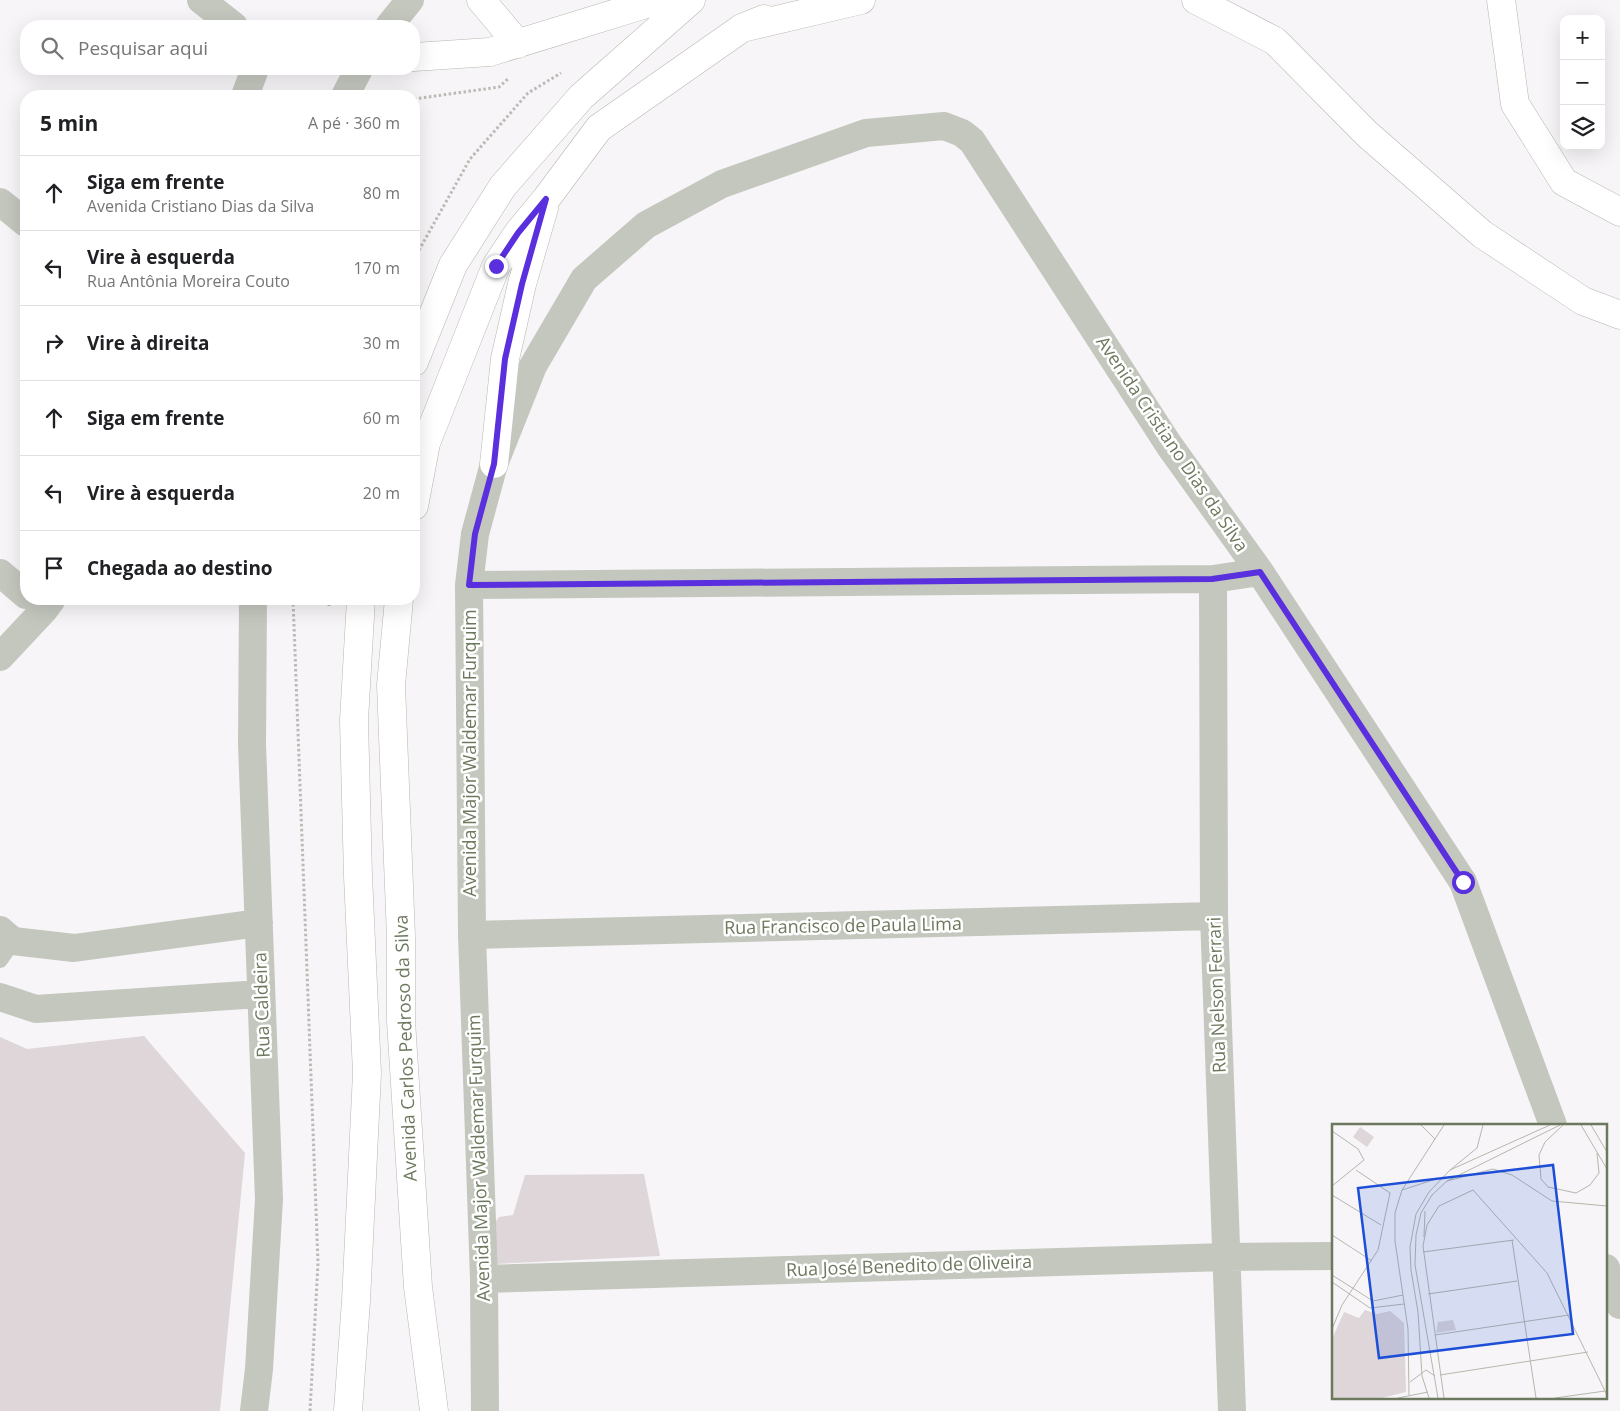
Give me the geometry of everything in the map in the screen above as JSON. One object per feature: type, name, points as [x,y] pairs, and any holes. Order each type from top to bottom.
[{"type":"main road","points":[[481,0],[518,44]]},
{"type":"main road","points":[[420,57],[490,52],[659,0]]},
{"type":"main road","points":[[420,347],[454,265],[503,186],[580,98],[691,0]]},
{"type":"main road","points":[[420,474],[426,442],[496,266],[518,233],[599,128],[742,28],[814,0]]},
{"type":"main road","points":[[742,28],[861,0]]},
{"type":"main road","points":[[1196,0],[1275,41],[1367,134],[1482,234],[1583,301],[1620,315]]},
{"type":"main road","points":[[1501,0],[1515,104],[1564,182],[1620,212]]},
{"type":"main road","points":[[494,464],[505,359],[522,284],[546,199]]},
{"type":"main road","points":[[348,1411],[368,1073],[358,876],[354,720],[361,605]]},
{"type":"main road","name":"Avenida Carlos Pedroso da Silva","points":[[398,605],[391,685],[401,937],[401,1021],[418,1287],[434,1411]]},
{"type":"street","points":[[201,0],[226,20]]},
{"type":"street","points":[[394,20],[410,0]]},
{"type":"street","points":[[247,90],[253,75]]},
{"type":"street","points":[[348,90],[356,75]]},
{"type":"street","name":"Avenida Major Waldemar Furquim","points":[[486,1411],[484,1280],[472,935],[469,585],[475,534],[494,464],[533,366],[584,279],[646,225],[722,184],[866,132],[944,126]]},
{"type":"street","name":"Avenida Cristiano Dias da Silva","points":[[944,126],[962,133],[972,142],[1170,445],[1260,572],[1463,882],[1553,1124]]},
{"type":"street","points":[[0,202],[20,218]]},
{"type":"street","points":[[469,585],[1212,579],[1260,572]]},
{"type":"street","points":[[0,573],[20,587]]},
{"type":"street","name":"Rua Nelson Ferrari","points":[[1212,579],[1214,916],[1232,1411]]},
{"type":"street","points":[[0,657],[35,605]]},
{"type":"street","name":"Rua Caldeira","points":[[253,605],[252,744],[269,1199],[259,1370],[254,1411]]},
{"type":"street","name":"Rua Francisco de Paula Lima","points":[[472,935],[1214,916]]},
{"type":"street","points":[[4,943],[74,948],[259,923]]},
{"type":"street","points":[[0,997],[36,1009],[261,994]]},
{"type":"street","name":"Rua José Benedito de Oliveira","points":[[484,1280],[1226,1257],[1332,1256]]},
{"type":"street","points":[[1608,1273],[1620,1305]]},
{"type":"path","points":[[420,248],[470,159],[528,93],[562,72]]},
{"type":"path","points":[[294,605],[318,1263],[310,1411]]},
{"type":"shaded area","points":[[144,1036],[245,1153],[220,1411],[0,1411],[0,1037],[27,1049]]},
{"type":"shaded area","points":[[644,1174],[660,1256],[494,1264],[491,1228],[499,1217],[513,1215],[525,1175]]},
{"type":"route","points":[[496,266],[518,233],[546,199],[522,284],[505,359],[494,464],[475,534],[469,585],[1212,579],[1260,572],[1463,882]]}]
